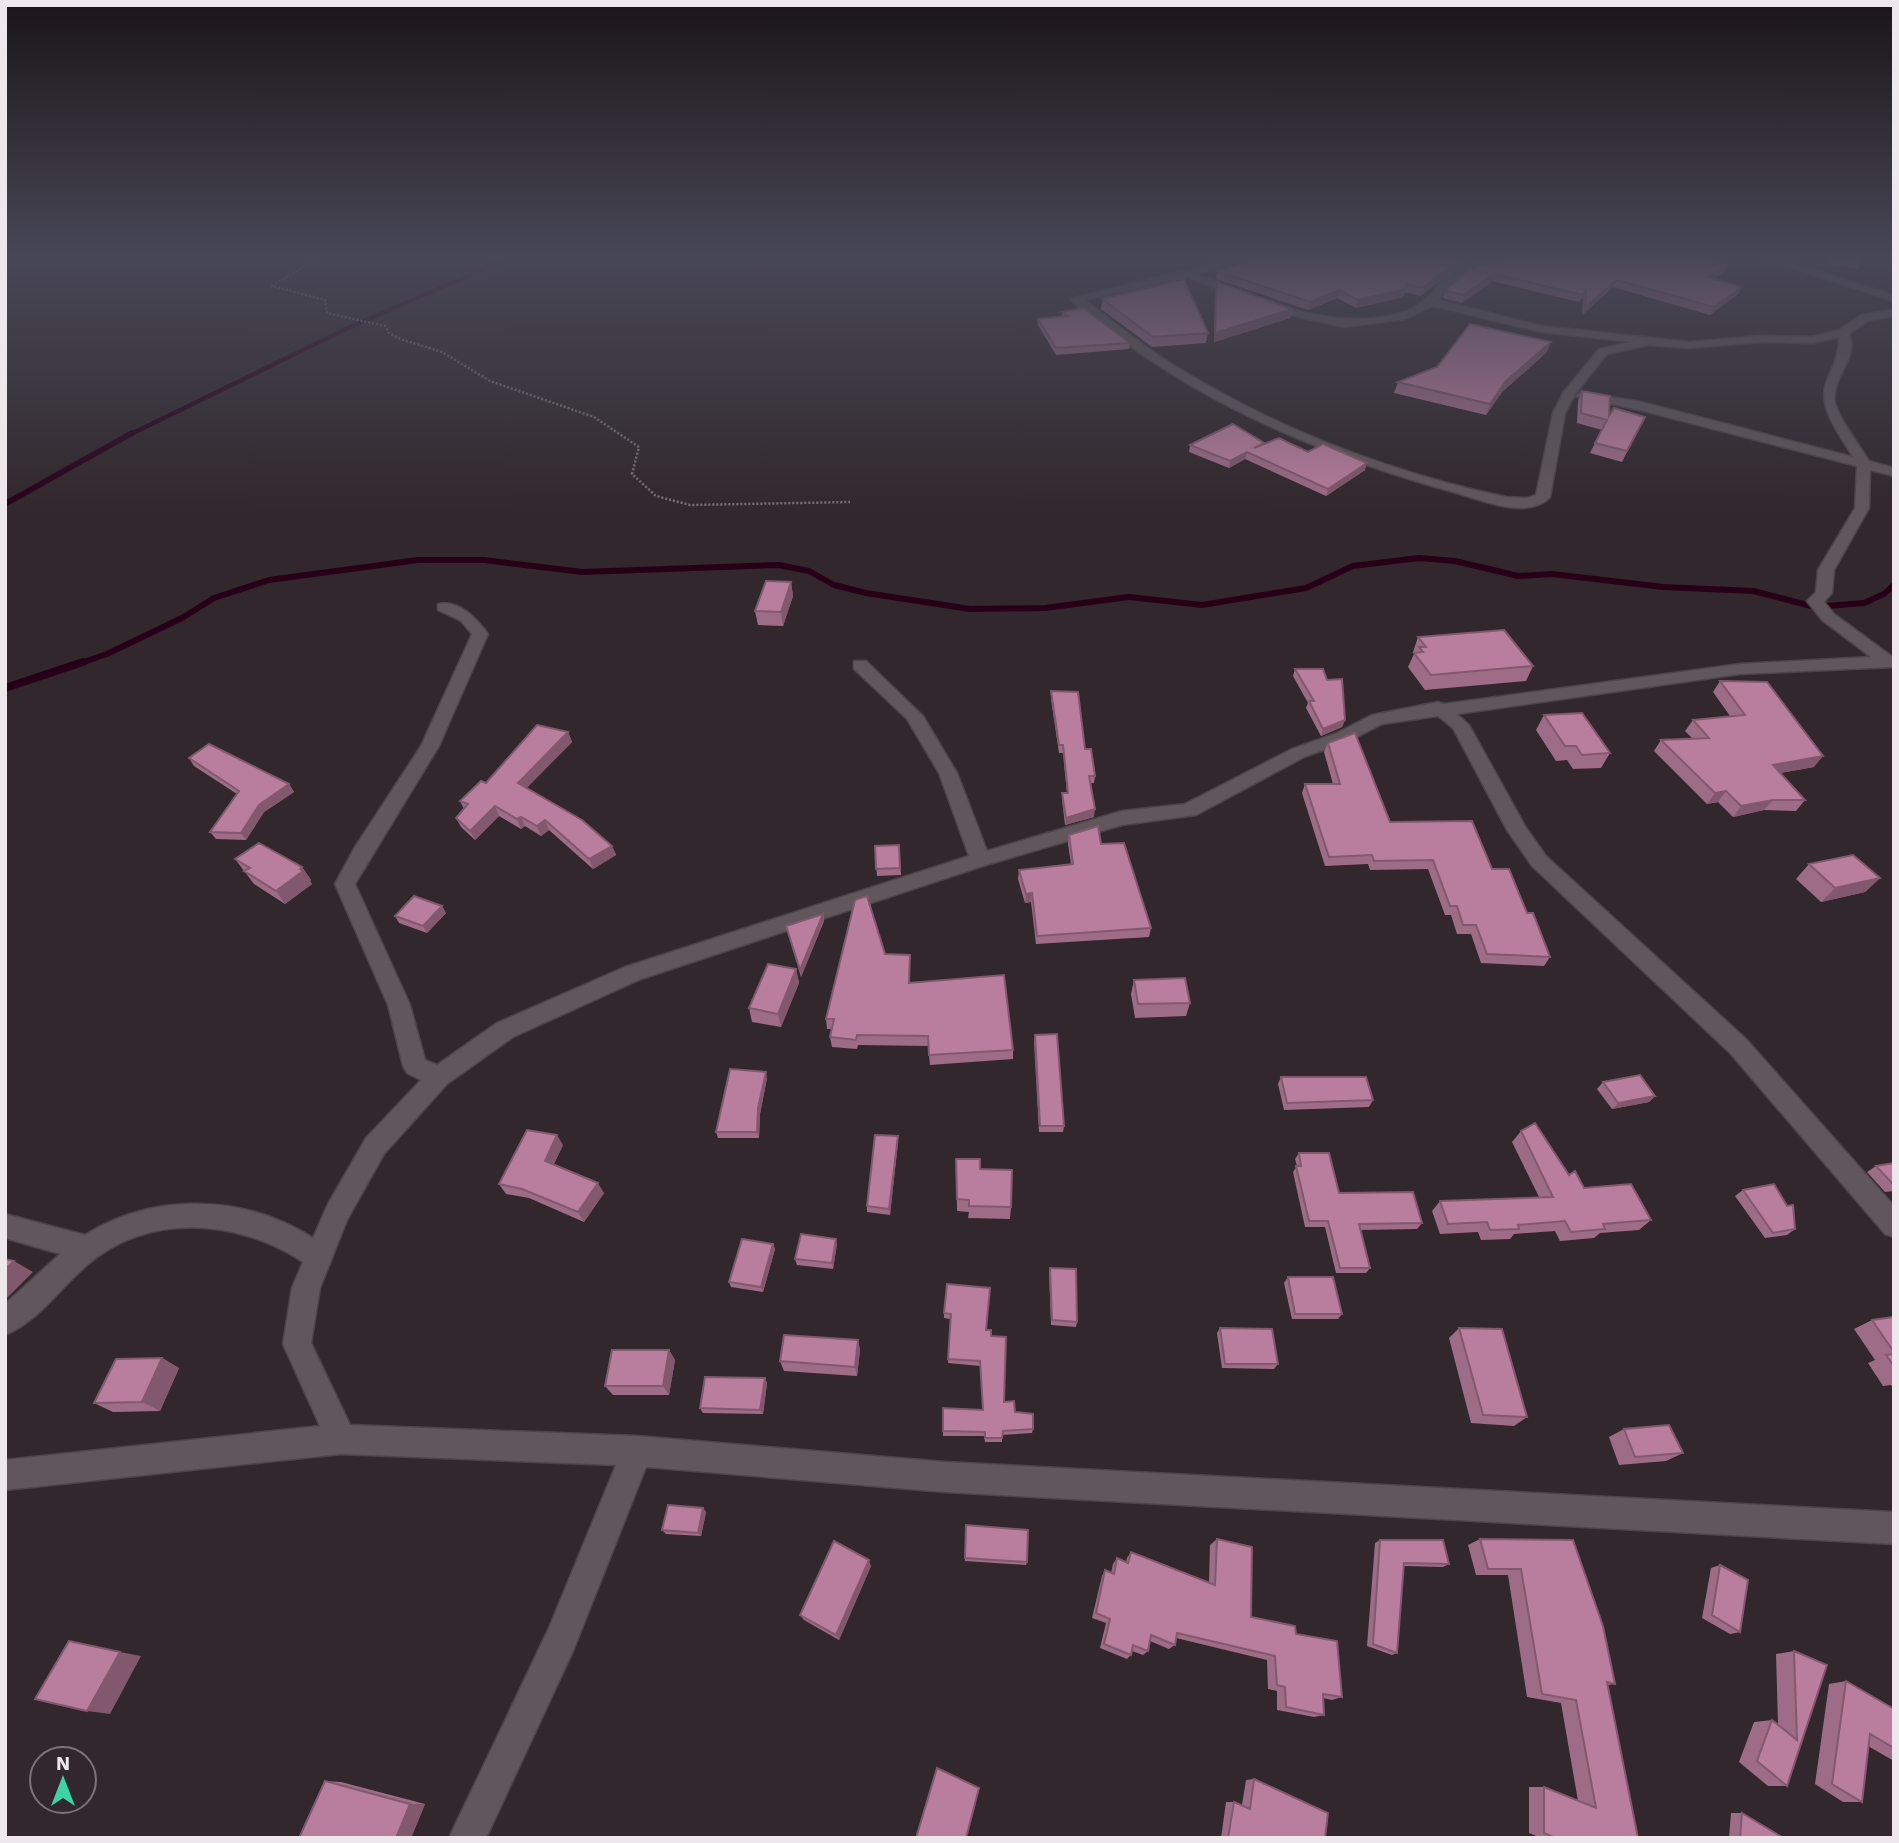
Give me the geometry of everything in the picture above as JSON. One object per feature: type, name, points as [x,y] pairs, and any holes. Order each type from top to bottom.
[{"type":"street","points":[[1134,344],[1206,389],[1273,426],[1344,455],[1411,477],[1510,500],[1538,501],[1543,497],[1559,413],[1569,394],[1603,351],[1638,344]]},
{"type":"street","points":[[1675,344],[1701,344]]},
{"type":"street","points":[[1845,344],[1842,359],[1831,384],[1829,403],[1864,465],[1862,508],[1826,570],[1824,593],[1815,601],[1828,617],[1890,663]]},
{"type":"street","points":[[1569,394],[1642,406],[1894,472]]},
{"type":"street","points":[[439,1077],[415,1066],[399,1005],[345,884],[353,865],[387,818],[423,760],[480,634],[467,618],[444,607]]},
{"type":"street","points":[[341,1439],[297,1344],[306,1289],[337,1213],[375,1146],[439,1077],[505,1030],[633,973],[980,860],[1122,818],[1189,810],[1266,768],[1378,719],[1438,708],[1740,669],[1890,663]]},
{"type":"street","points":[[860,665],[914,716],[948,773],[980,860]]},
{"type":"street","points":[[1438,708],[1460,725],[1517,830],[1539,861],[1738,1046],[1894,1225]]},
{"type":"street","points":[[5,1321],[30,1305],[87,1248],[121,1227],[156,1217],[216,1214],[275,1231],[319,1257]]},
{"type":"street","points":[[5,1226],[87,1248]]},
{"type":"street","points":[[5,1475],[341,1439],[637,1451],[959,1477],[1894,1528]]},
{"type":"street","points":[[467,1838],[561,1639],[637,1451]]},
{"type":"path","points":[[416,344],[442,352],[490,381],[594,417],[639,447],[632,474],[656,496],[690,506],[850,502]]},
{"type":"building","points":[[1054,344],[1115,344],[1056,348]]},
{"type":"building","points":[[1455,344],[1549,344],[1506,381],[1490,404],[1398,382],[1437,367]]},
{"type":"building","points":[[1582,391],[1610,396],[1609,416],[1614,408],[1645,417],[1627,451],[1595,443],[1607,420],[1581,413]]},
{"type":"building","points":[[1233,424],[1264,443],[1254,448],[1279,438],[1308,452],[1323,444],[1367,463],[1328,489],[1247,452],[1230,461],[1190,445]]},
{"type":"building","points":[[766,581],[791,582],[781,612],[755,611]]},
{"type":"building","points":[[1504,630],[1533,666],[1431,675],[1414,653],[1423,652],[1419,647],[1426,647],[1418,637]]},
{"type":"building","points":[[1295,669],[1323,669],[1327,680],[1342,679],[1345,720],[1323,729],[1309,701],[1314,701]]},
{"type":"building","points":[[1720,681],[1767,682],[1823,756],[1773,765],[1805,800],[1773,800],[1741,806],[1726,791],[1715,793],[1661,740],[1709,738],[1693,720],[1745,715]]},
{"type":"building","points":[[1051,691],[1078,692],[1085,749],[1091,749],[1095,776],[1089,776],[1095,809],[1066,818],[1062,793],[1068,793],[1063,745],[1059,745]]},
{"type":"building","points":[[1582,713],[1610,753],[1582,755],[1576,746],[1565,746],[1544,715]]},
{"type":"building","points":[[537,725],[568,732],[518,783],[582,820],[612,846],[589,859],[545,820],[537,826],[521,817],[517,819],[495,806],[470,831],[456,818],[468,804],[460,801],[481,781],[486,783]]},
{"type":"building","points":[[1355,733],[1390,822],[1472,821],[1492,869],[1509,869],[1527,913],[1533,913],[1550,957],[1487,954],[1476,925],[1463,925],[1457,906],[1450,906],[1433,860],[1374,861],[1372,855],[1329,857],[1305,784],[1340,784],[1328,743]]},
{"type":"building","points":[[209,744],[289,784],[259,805],[241,833],[210,832],[239,791],[189,758]]},
{"type":"building","points":[[1098,826],[1101,844],[1124,843],[1151,928],[1037,936],[1032,893],[1026,894],[1019,870],[1073,864],[1069,835]]},
{"type":"building","points":[[259,843],[302,867],[300,869],[303,871],[276,891],[244,871],[250,868],[235,859]]},
{"type":"building","points":[[899,845],[900,868],[876,869],[875,846]]},
{"type":"building","points":[[1853,855],[1880,878],[1835,888],[1809,864]]},
{"type":"building","points":[[414,896],[442,906],[423,926],[395,916]]},
{"type":"building","points":[[867,896],[885,954],[910,955],[909,983],[1004,975],[1013,1050],[929,1055],[928,1036],[857,1035],[856,1040],[830,1037],[834,1019],[826,1019],[855,900]]},
{"type":"building","points":[[823,914],[800,970],[786,926]]},
{"type":"building","points":[[768,964],[796,969],[778,1014],[749,1008]]},
{"type":"building","points":[[1185,978],[1190,1003],[1138,1004],[1134,980]]},
{"type":"building","points":[[1057,1034],[1064,1126],[1040,1126],[1035,1035]]},
{"type":"building","points":[[730,1069],[766,1072],[758,1108],[757,1132],[716,1132]]},
{"type":"building","points":[[1640,1075],[1655,1096],[1618,1103],[1603,1082]]},
{"type":"building","points":[[1281,1077],[1366,1077],[1373,1100],[1287,1103]]},
{"type":"building","points":[[1535,1123],[1569,1175],[1575,1171],[1584,1188],[1631,1184],[1651,1220],[1603,1224],[1605,1229],[1571,1232],[1565,1221],[1518,1225],[1519,1229],[1490,1230],[1487,1222],[1448,1224],[1440,1201],[1553,1197],[1521,1131]]},
{"type":"building","points":[[527,1130],[557,1135],[545,1161],[598,1183],[578,1212],[522,1189],[499,1184]]},
{"type":"building","points":[[875,1135],[898,1136],[889,1209],[867,1206]]},
{"type":"building","points":[[1299,1153],[1329,1153],[1339,1193],[1413,1192],[1422,1223],[1359,1224],[1370,1268],[1340,1268],[1328,1221],[1309,1221],[1296,1166],[1301,1166]]},
{"type":"building","points":[[956,1159],[980,1159],[980,1169],[1012,1170],[1011,1207],[969,1206],[969,1200],[957,1199]]},
{"type":"building","points":[[1894,1163],[1894,1185],[1876,1166]]},
{"type":"building","points":[[1774,1184],[1787,1206],[1793,1205],[1795,1229],[1773,1233],[1743,1190]]},
{"type":"building","points":[[801,1234],[836,1239],[832,1263],[795,1259]]},
{"type":"building","points":[[742,1239],[773,1244],[761,1287],[729,1282]]},
{"type":"building","points":[[5,1259],[14,1261],[5,1269]]},
{"type":"building","points":[[1050,1268],[1076,1269],[1077,1322],[1052,1320]]},
{"type":"building","points":[[1288,1277],[1333,1277],[1342,1314],[1295,1314]]},
{"type":"building","points":[[947,1284],[990,1288],[986,1330],[991,1330],[991,1336],[1006,1337],[1004,1402],[1014,1401],[1015,1412],[1033,1414],[1033,1429],[1003,1431],[1002,1438],[985,1438],[985,1432],[943,1431],[943,1408],[983,1410],[980,1361],[948,1359],[951,1314],[944,1313]]},
{"type":"building","points":[[1894,1317],[1894,1352],[1872,1320]]},
{"type":"building","points":[[1220,1328],[1272,1329],[1278,1364],[1225,1364]]},
{"type":"building","points":[[1459,1328],[1502,1329],[1527,1417],[1483,1415]]},
{"type":"building","points":[[784,1335],[858,1340],[855,1367],[780,1361]]},
{"type":"building","points":[[612,1350],[669,1350],[663,1386],[605,1386]]},
{"type":"building","points":[[1894,1354],[1894,1366],[1886,1355]]},
{"type":"building","points":[[162,1358],[142,1402],[94,1403],[116,1359]]},
{"type":"building","points":[[705,1377],[765,1378],[760,1410],[700,1408]]},
{"type":"building","points":[[1669,1425],[1683,1453],[1635,1457],[1624,1429]]},
{"type":"building","points":[[668,1505],[703,1508],[698,1533],[662,1530]]},
{"type":"building","points":[[966,1525],[1028,1530],[1027,1562],[965,1558]]},
{"type":"building","points":[[1217,1539],[1252,1547],[1251,1617],[1295,1626],[1296,1634],[1337,1641],[1342,1697],[1323,1694],[1324,1715],[1286,1707],[1285,1687],[1277,1685],[1275,1656],[1177,1633],[1175,1645],[1151,1635],[1148,1651],[1133,1645],[1131,1655],[1104,1644],[1110,1619],[1096,1613],[1105,1570],[1114,1574],[1117,1558],[1128,1563],[1131,1552],[1215,1585]]},
{"type":"building","points":[[1480,1539],[1573,1540],[1603,1626],[1615,1684],[1607,1682],[1638,1838],[1555,1838],[1544,1833],[1544,1787],[1596,1808],[1576,1700],[1542,1694],[1521,1569],[1488,1569]]},
{"type":"building","points":[[1380,1540],[1443,1540],[1449,1564],[1404,1563],[1397,1653],[1373,1644]]},
{"type":"building","points":[[834,1541],[869,1560],[836,1635],[800,1615]]},
{"type":"building","points":[[1720,1565],[1748,1580],[1740,1632],[1712,1615]]},
{"type":"building","points":[[69,1641],[120,1652],[87,1711],[35,1699]]},
{"type":"building","points":[[1794,1651],[1827,1665],[1787,1786],[1757,1761],[1772,1720],[1797,1740]]},
{"type":"building","points":[[1846,1681],[1894,1709],[1894,1748],[1870,1734],[1862,1802],[1832,1784]]},
{"type":"building","points":[[937,1768],[979,1788],[966,1838],[916,1838]]},
{"type":"building","points":[[1254,1779],[1328,1813],[1325,1838],[1228,1838],[1234,1802],[1250,1809]]},
{"type":"building","points":[[325,1781],[410,1804],[396,1838],[299,1838]]},
{"type":"building","points":[[1742,1813],[1782,1837],[1782,1838],[1740,1838]]},
{"type":"waterway","points":[[129,435],[315,344]]},
{"type":"waterway","points":[[5,504],[132,433]]},
{"type":"waterway","points":[[78,664],[107,654],[182,618],[214,598],[269,580],[418,560],[484,560],[582,572],[778,565],[809,571],[834,585],[866,593],[970,609],[1045,608],[1129,597],[1202,605],[1306,588],[1353,566],[1419,558],[1455,561],[1518,576],[1552,574],[1663,587],[1753,591],[1815,607],[1864,603],[1884,594],[1894,585]]},
{"type":"waterway","points":[[5,688],[83,662]]}]
